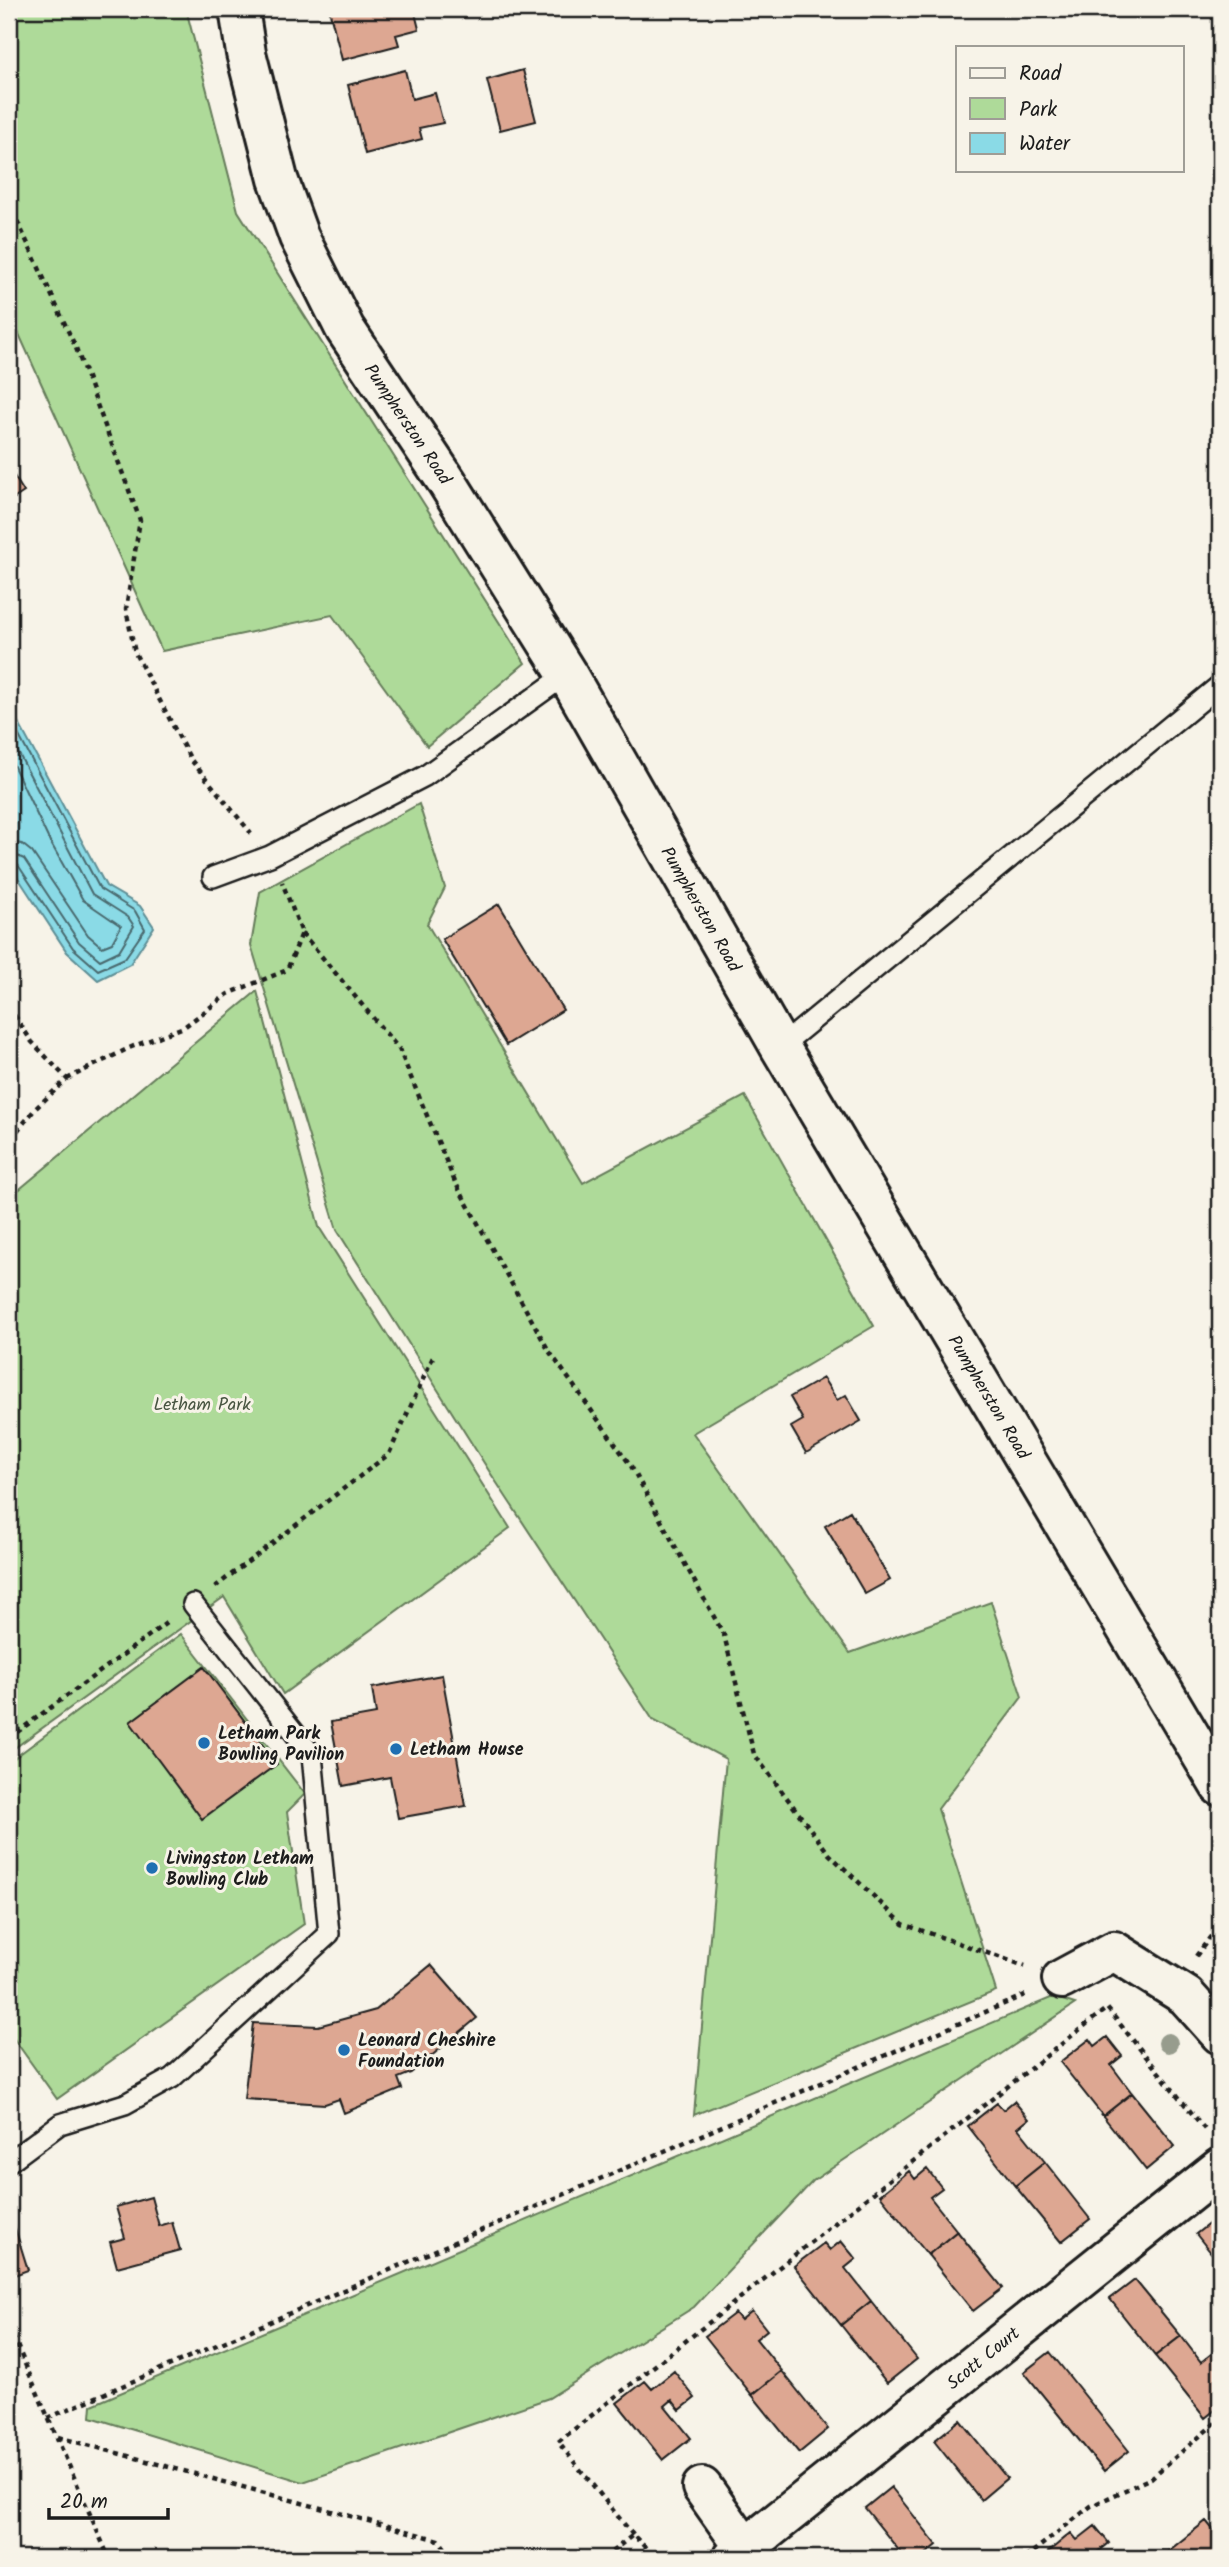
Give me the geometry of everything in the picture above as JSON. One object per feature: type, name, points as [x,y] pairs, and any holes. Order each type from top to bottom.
[{"type":"main road","name":"Pumpherston Road","points":[[239,9],[246,52],[278,179],[299,237],[345,329],[447,482],[567,674],[780,1047],[1220,1786]]},
{"type":"main road","points":[[1062,1979],[1114,1951],[1186,1996],[1220,2034]]},
{"type":"main road","name":"Scott Court","points":[[702,2487],[739,2553],[1216,2153]]},
{"type":"lane","points":[[213,877],[270,856],[425,776],[567,674]]},
{"type":"lane","points":[[780,1047],[1220,685]]},
{"type":"lane","points":[[9,2162],[60,2124],[125,2104],[172,2078],[329,1934],[312,1755],[193,1604]]},
{"type":"path","points":[[9,202],[76,348],[141,520],[126,609],[135,653],[191,760],[270,856],[294,906],[302,933],[399,1049],[455,1182],[549,1351],[631,1466],[724,1635],[754,1754],[829,1854],[903,1924],[1062,1979]]},
{"type":"path","points":[[9,1141],[36,1108],[67,1079],[129,1048],[184,1027],[228,994],[287,970],[302,933]]},
{"type":"path","points":[[9,1007],[32,1042],[67,1079]]},
{"type":"path","points":[[9,1738],[193,1604],[389,1454],[433,1357]]},
{"type":"path","points":[[48,2418],[1062,1979]]},
{"type":"path","points":[[656,2558],[633,2535],[558,2442],[1107,2008],[1216,2153]]},
{"type":"path","points":[[9,2327],[110,2558]]},
{"type":"path","points":[[1025,2558],[1091,2506],[1151,2478],[1220,2419]]},
{"type":"path","points":[[58,2437],[439,2540],[452,2558]]},
{"type":"path","points":[[604,2558],[633,2535]]},
{"type":"green space","points":[[9,9],[186,9],[238,211],[525,663],[427,746],[332,615],[162,651],[9,312]]},
{"type":"green space","points":[[419,804],[445,888],[427,924],[583,1183],[745,1096],[874,1326],[693,1433],[850,1653],[991,1602],[1022,1697],[938,1809],[996,1991],[694,2115],[726,1759],[653,1720],[491,1474],[337,1230],[251,945],[260,892]]},
{"type":"green space","name":"Letham Park","points":[[257,991],[319,1227],[510,1528],[283,1694],[224,1597],[9,1752],[9,1198]]},
{"type":"green space","name":"Livingston Letham Bowling Club","points":[[181,1634],[305,1794],[287,1812],[304,1924],[57,2099],[9,2032],[9,1762]]},
{"type":"green space","points":[[1053,1997],[1075,2004],[813,2181],[694,2307],[549,2398],[303,2482],[91,2417],[92,2405]]},
{"type":"water","points":[[9,705],[106,886],[140,906],[154,927],[130,964],[98,980],[67,952],[9,864]]},
{"type":"building","points":[[329,9],[414,9],[419,29],[396,35],[399,45],[342,60]]},
{"type":"building","points":[[405,70],[412,99],[435,93],[443,123],[419,128],[422,139],[365,154],[348,85]]},
{"type":"building","points":[[523,70],[536,121],[500,130],[487,80]]},
{"type":"building","points":[[9,468],[24,492],[9,502]]},
{"type":"building","points":[[499,904],[563,1010],[506,1045],[442,939]]},
{"type":"building","points":[[823,1378],[837,1400],[846,1395],[861,1421],[806,1453],[791,1427],[803,1420],[790,1397]]},
{"type":"building","points":[[850,1511],[890,1580],[865,1594],[825,1526]]},
{"type":"building","name":"Letham Park Bowling Pavilion","points":[[204,1667],[277,1764],[202,1819],[130,1722]]},
{"type":"building","name":"Letham House","points":[[442,1675],[466,1806],[398,1818],[390,1777],[343,1786],[331,1722],[376,1714],[372,1688]]},
{"type":"building","name":"Leonard Cheshire Foundation","points":[[431,1965],[477,2018],[411,2073],[398,2078],[402,2089],[344,2113],[339,2099],[325,2104],[244,2099],[253,2023],[318,2026],[376,2010]]},
{"type":"building","points":[[1107,2037],[1122,2056],[1111,2065],[1132,2093],[1103,2116],[1060,2062],[1090,2039],[1095,2046]]},
{"type":"building","points":[[1132,2093],[1175,2146],[1146,2170],[1103,2116]]},
{"type":"building","points":[[1014,2101],[1029,2119],[1018,2128],[1045,2162],[1015,2186],[968,2126],[997,2103],[1003,2110]]},
{"type":"building","points":[[1045,2162],[1090,2219],[1061,2242],[1015,2186]]},
{"type":"building","points":[[927,2169],[942,2188],[930,2197],[957,2231],[928,2255],[880,2195],[909,2171],[915,2179]]},
{"type":"building","points":[[151,2197],[159,2226],[172,2222],[180,2250],[117,2267],[110,2242],[125,2238],[116,2207]]},
{"type":"building","points":[[9,2212],[28,2270],[9,2277]]},
{"type":"building","points":[[1220,2215],[1220,2264],[1196,2234]]},
{"type":"building","points":[[957,2231],[1003,2288],[973,2311],[928,2255]]},
{"type":"building","points":[[841,2241],[856,2259],[845,2268],[871,2301],[841,2325],[794,2266],[824,2243],[830,2250]]},
{"type":"building","points":[[1135,2280],[1181,2336],[1155,2356],[1110,2299]]},
{"type":"building","points":[[871,2301],[917,2359],[887,2383],[841,2325]]},
{"type":"building","points":[[752,2311],[767,2330],[756,2339],[782,2371],[752,2395],[705,2336],[735,2313],[741,2320]]},
{"type":"building","points":[[1181,2336],[1201,2362],[1220,2347],[1220,2406],[1205,2418],[1155,2356]]},
{"type":"building","points":[[1050,2352],[1129,2451],[1104,2471],[1024,2372]]},
{"type":"building","points":[[674,2371],[695,2398],[680,2410],[672,2400],[665,2406],[691,2438],[663,2460],[617,2403],[645,2381],[652,2389]]},
{"type":"building","points":[[782,2371],[828,2429],[799,2453],[752,2395]]},
{"type":"building","points":[[960,2420],[1007,2478],[981,2500],[934,2441]]},
{"type":"building","points":[[891,2487],[937,2545],[921,2558],[905,2558],[865,2508]]},
{"type":"building","points":[[1206,2521],[1220,2538],[1220,2558],[1170,2558],[1166,2553]]},
{"type":"building","points":[[1095,2526],[1109,2543],[1091,2558],[1054,2558],[1048,2552],[1071,2533],[1077,2540]]},
{"type":"place","name":"Letham Park Bowling Pavilion","points":[[204,1743]]},
{"type":"place","name":"Letham House","points":[[396,1749]]},
{"type":"place","name":"Livingston Letham Bowling Club","points":[[152,1868]]},
{"type":"place","name":"Leonard Cheshire Foundation","points":[[344,2050]]}]
